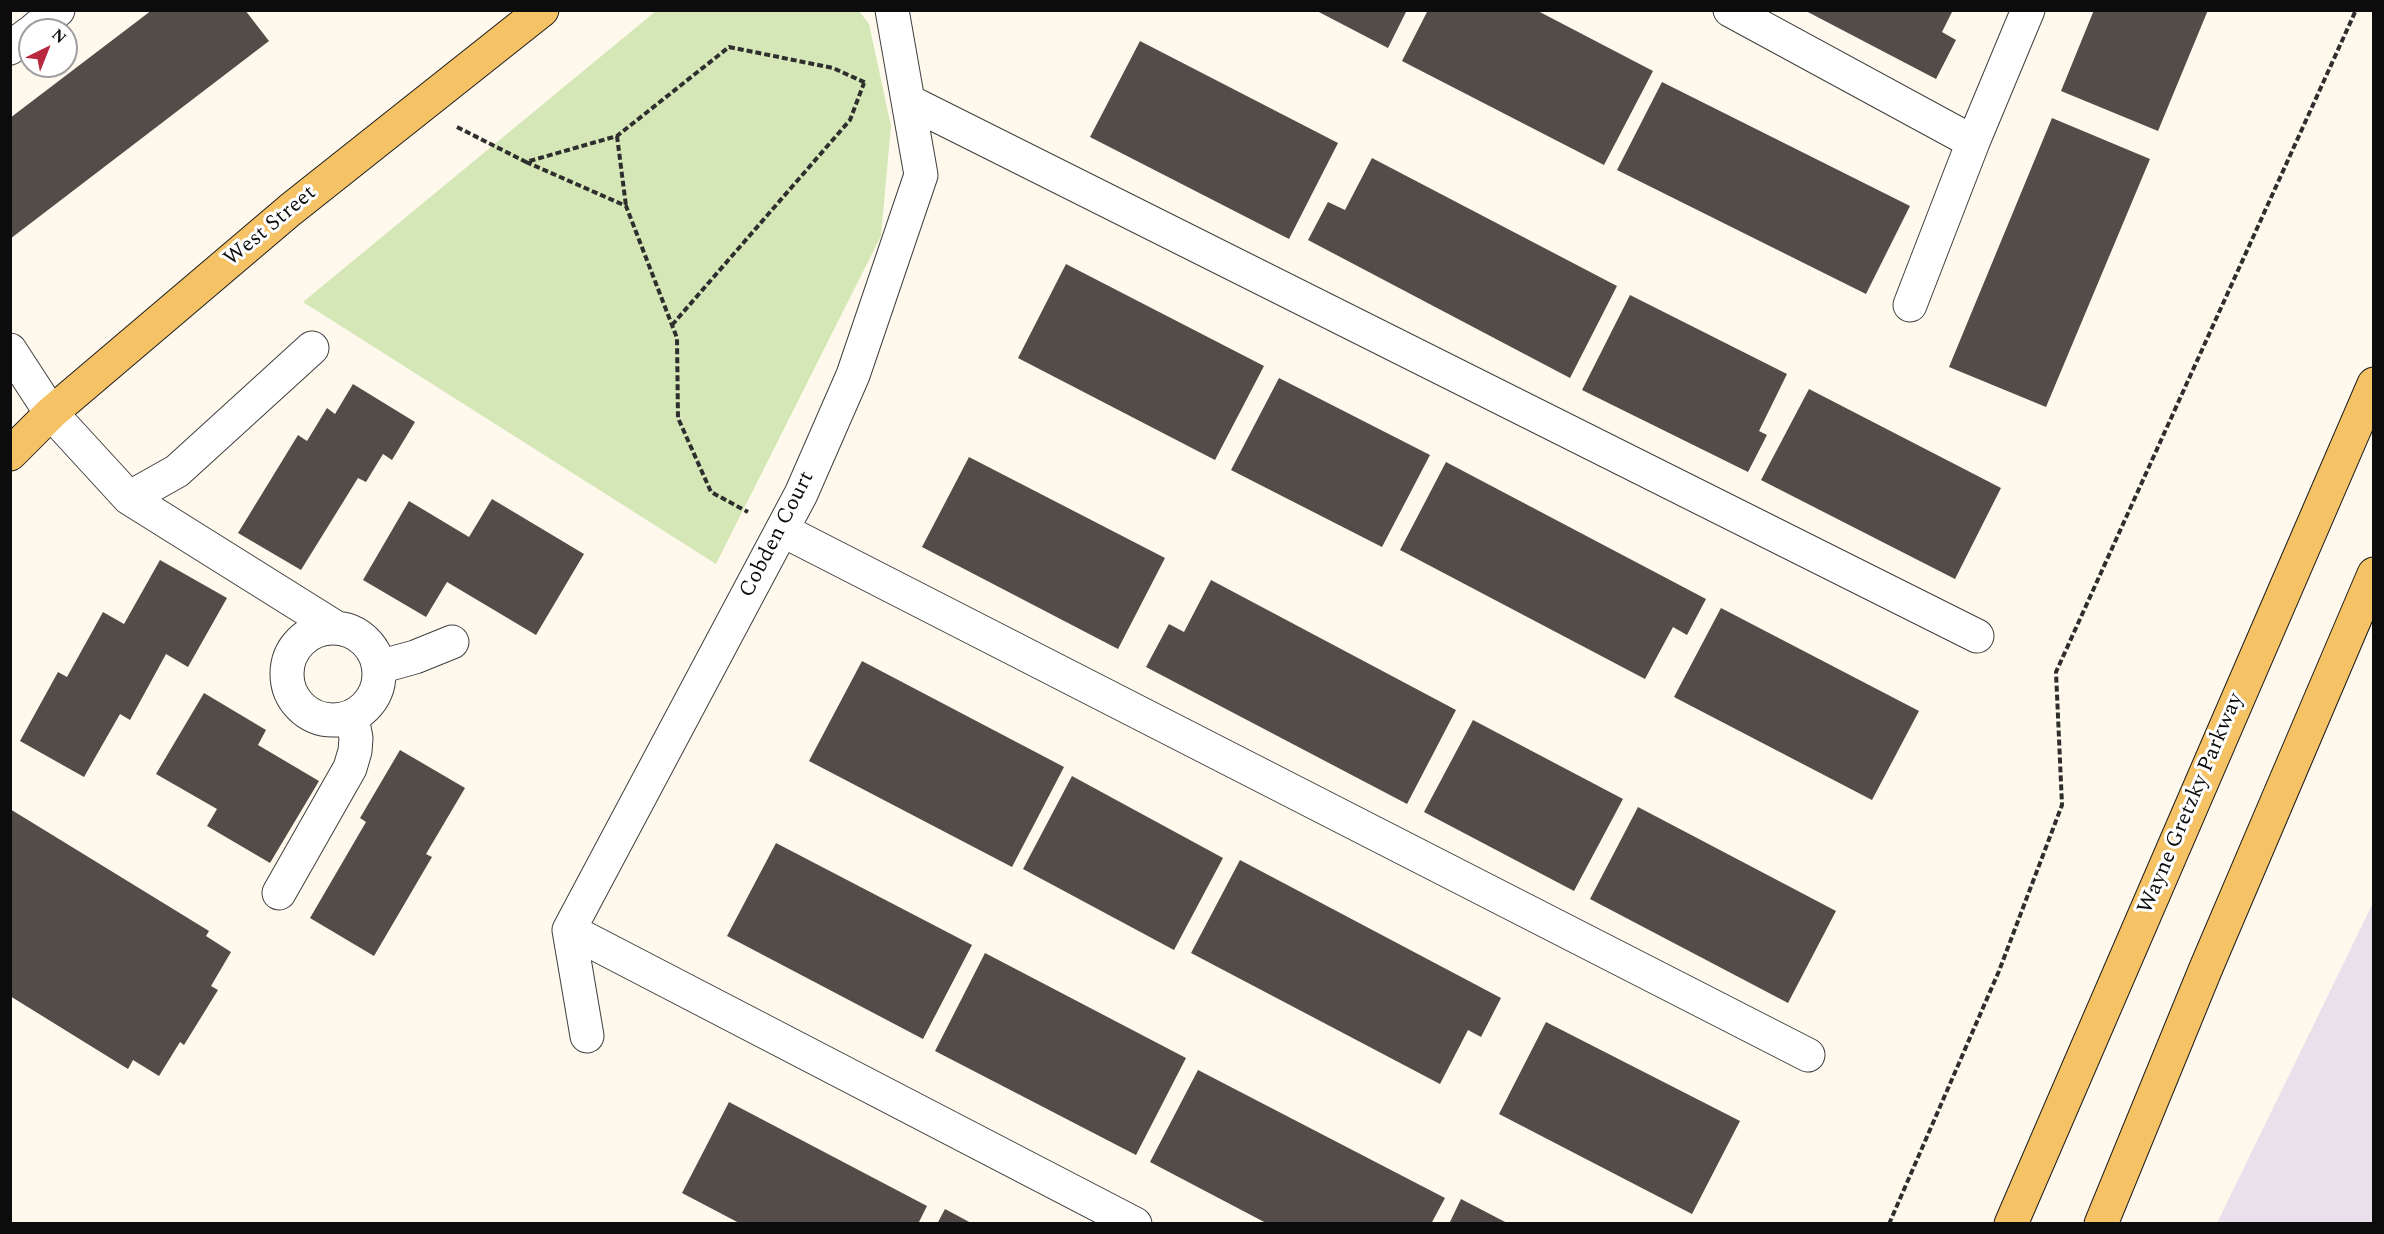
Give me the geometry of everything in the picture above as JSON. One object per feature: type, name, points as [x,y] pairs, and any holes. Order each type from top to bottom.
[{"type":"main road","name":"West Street","points":[[10,454],[51,413],[290,210],[542,10]]},
{"type":"main road","name":"Wayne Gretzky Parkway","points":[[2011,1224],[2373,384]]},
{"type":"main road","points":[[2101,1224],[2206,968],[2373,574]]},
{"type":"street","name":"Cobden Court","points":[[569,930],[801,494],[853,375],[921,175],[892,10]]},
{"type":"street","points":[[1731,10],[1974,142]]},
{"type":"street","points":[[1910,304],[2028,10]]},
{"type":"street","points":[[908,101],[1977,636]]},
{"type":"street","points":[[129,498],[177,471],[312,348]]},
{"type":"street","points":[[10,350],[51,413],[129,498],[335,627],[351,631],[364,640],[374,652],[379,667],[379,682],[374,696],[365,708],[352,717],[337,721],[323,720],[309,714],[293,698],[286,676],[294,647],[305,636],[320,629],[335,627]]},
{"type":"street","points":[[782,530],[1808,1055]]},
{"type":"street","points":[[379,667],[415,657],[452,642]]},
{"type":"street","points":[[279,893],[350,768],[356,738],[352,717]]},
{"type":"street","points":[[569,930],[587,1036]]},
{"type":"street","points":[[569,930],[1135,1224]]},
{"type":"path","points":[[1889,1224],[1999,971],[2062,805],[2056,672],[2356,10]]},
{"type":"path","points":[[525,162],[617,136],[729,47],[833,68],[908,101]]},
{"type":"path","points":[[672,325],[850,120],[864,82]]},
{"type":"path","points":[[419,107],[525,162],[626,206]]},
{"type":"path","points":[[617,136],[626,206],[677,338],[678,418],[711,492],[782,530]]},
{"type":"shaded area","points":[[2373,903],[2373,1223],[2217,1223]]},
{"type":"green space","points":[[656,11],[859,11],[869,24],[891,126],[881,236],[716,564],[303,302]]},
{"type":"building","points":[[152,10],[245,10],[269,41],[10,239],[10,118],[63,78],[78,78],[78,66]]},
{"type":"building","points":[[1315,10],[1407,10],[1388,48]]},
{"type":"building","points":[[1428,10],[1536,10],[1653,71],[1604,165],[1402,61]]},
{"type":"building","points":[[1804,10],[1953,10],[1942,32],[1956,40],[1936,79]]},
{"type":"building","points":[[2094,10],[2208,10],[2158,131],[2061,91]]},
{"type":"building","points":[[1140,41],[1338,143],[1289,239],[1090,137]]},
{"type":"building","points":[[1662,82],[1910,206],[1866,294],[1617,170]]},
{"type":"building","points":[[2052,118],[2150,159],[2046,407],[1949,367]]},
{"type":"building","points":[[1372,158],[1617,286],[1570,378],[1308,240],[1328,202],[1345,210]]},
{"type":"building","points":[[1066,264],[1264,366],[1215,460],[1018,358]]},
{"type":"building","points":[[1630,295],[1787,374],[1759,431],[1767,435],[1748,472],[1582,390]]},
{"type":"building","points":[[1279,378],[1430,455],[1382,547],[1231,470]]},
{"type":"building","points":[[353,384],[415,422],[392,460],[383,454],[366,482],[358,478],[301,570],[238,533],[298,435],[307,441],[327,408],[335,414]]},
{"type":"building","points":[[1809,389],[2001,488],[1955,579],[1761,480]]},
{"type":"building","points":[[969,457],[1165,558],[1118,649],[922,547]]},
{"type":"building","points":[[1446,462],[1706,599],[1687,635],[1673,627],[1645,679],[1400,550]]},
{"type":"building","points":[[492,499],[584,554],[536,635],[447,582],[426,617],[363,580],[409,501],[469,537]]},
{"type":"building","points":[[160,560],[227,598],[188,667],[166,654],[130,720],[120,714],[84,777],[20,741],[58,672],[67,677],[103,612],[124,624]]},
{"type":"building","points":[[1211,580],[1456,710],[1407,804],[1146,667],[1169,624],[1184,632]]},
{"type":"building","points":[[1721,608],[1919,711],[1872,800],[1674,697]]},
{"type":"building","points":[[862,661],[1064,767],[1012,867],[809,761]]},
{"type":"building","points":[[204,693],[266,730],[258,745],[319,781],[270,863],[207,826],[217,809],[156,774]]},
{"type":"building","points":[[1473,720],[1623,799],[1574,891],[1424,812]]},
{"type":"building","points":[[400,750],[465,788],[426,854],[432,857],[374,956],[310,918],[366,822],[360,818]]},
{"type":"building","points":[[1072,776],[1223,858],[1174,950],[1023,869]]},
{"type":"building","points":[[1638,807],[1836,911],[1788,1003],[1590,899]]},
{"type":"building","points":[[10,809],[209,931],[206,936],[231,952],[211,986],[218,990],[184,1045],[180,1042],[159,1076],[133,1060],[128,1069],[10,996]]},
{"type":"building","points":[[776,843],[972,945],[923,1039],[727,936]]},
{"type":"building","points":[[1240,860],[1501,998],[1481,1037],[1468,1030],[1440,1084],[1191,953]]},
{"type":"building","points":[[985,953],[1186,1058],[1136,1155],[935,1051]]},
{"type":"building","points":[[1546,1022],[1740,1121],[1692,1214],[1499,1114]]},
{"type":"building","points":[[1198,1070],[1445,1198],[1431,1224],[1268,1224],[1150,1162]]},
{"type":"building","points":[[729,1102],[927,1206],[918,1224],[741,1224],[682,1193]]},
{"type":"building","points":[[1461,1199],[1509,1224],[1449,1224]]},
{"type":"building","points":[[945,1209],[973,1224],[937,1224]]}]
